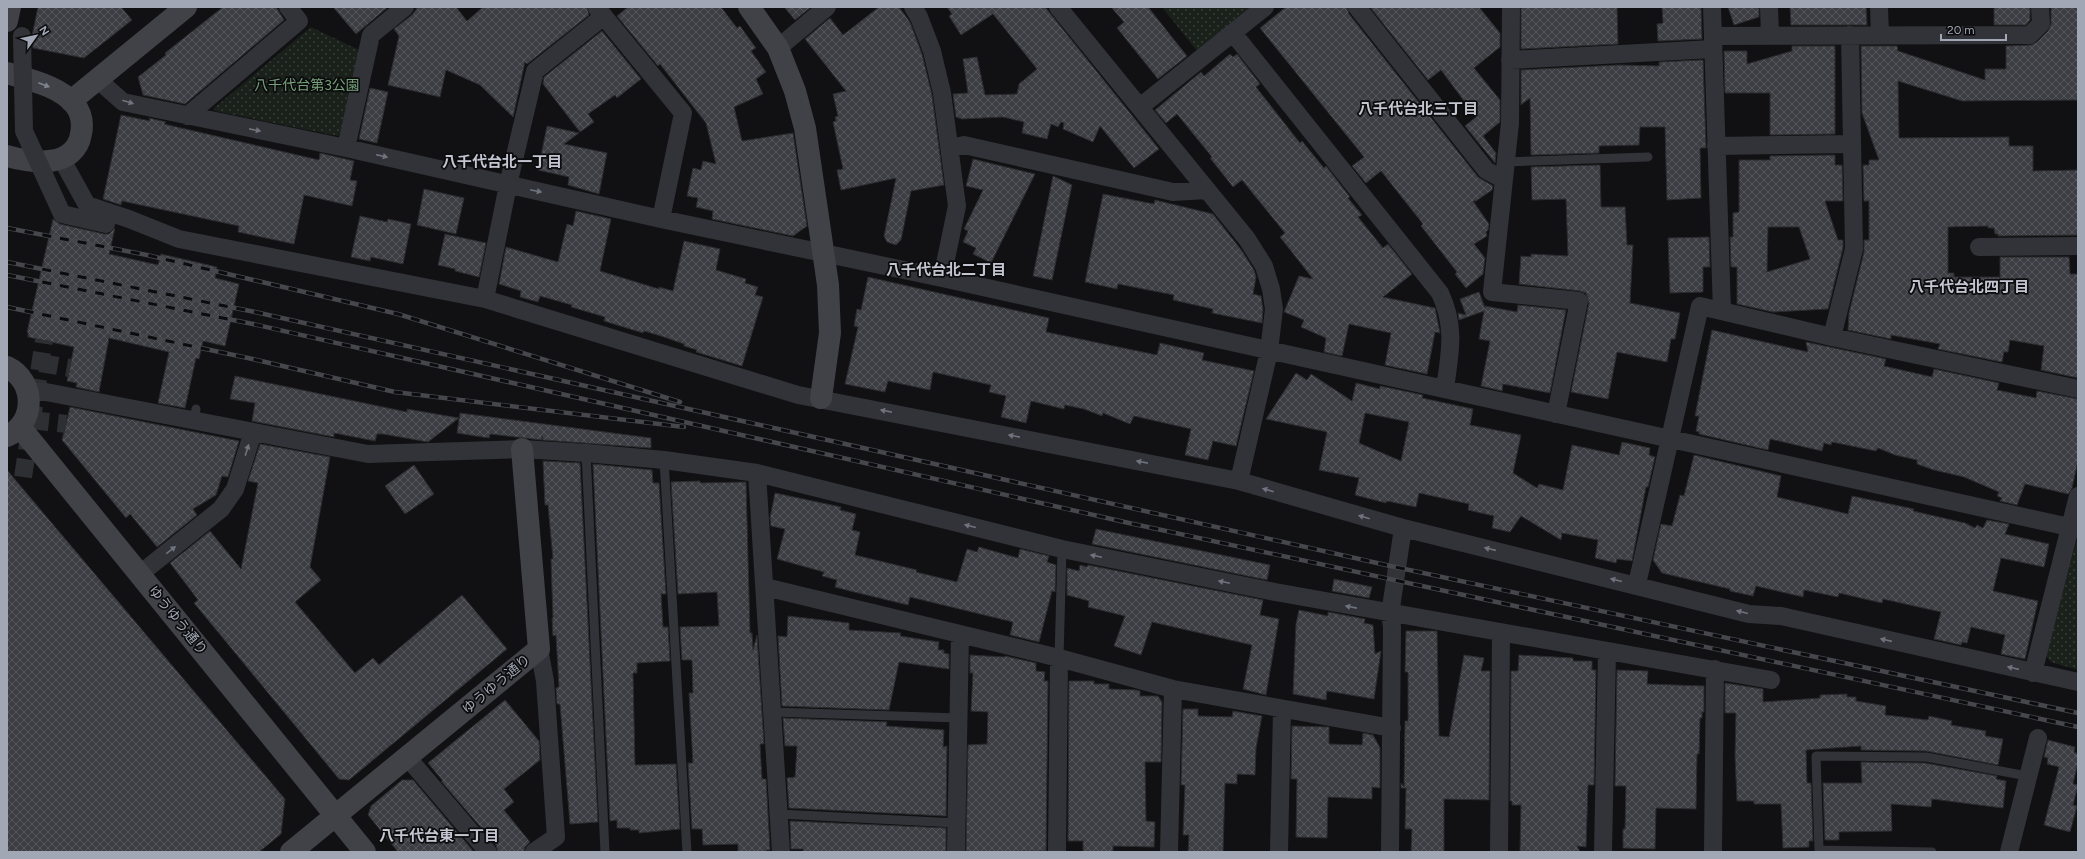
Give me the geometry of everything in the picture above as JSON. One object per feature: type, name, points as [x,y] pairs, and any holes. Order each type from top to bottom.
[{"type":"street","points":[[7,21],[10,7]]},
{"type":"street","points":[[71,101],[186,7]]},
{"type":"street","points":[[187,116],[299,22],[288,7]]},
{"type":"street","points":[[346,148],[371,35],[406,7]]},
{"type":"street","points":[[749,7],[778,48],[795,91],[804,128],[828,285],[830,333],[821,398]]},
{"type":"street","points":[[778,48],[827,7]]},
{"type":"street","points":[[913,7],[919,17],[932,51],[942,93],[957,206],[942,278]]},
{"type":"street","points":[[1058,7],[1248,239],[1264,266],[1274,299],[1269,351],[1239,481]]},
{"type":"street","points":[[1140,107],[1265,7]]},
{"type":"street","points":[[1357,7],[1486,170],[1504,180]]},
{"type":"street","points":[[1511,7],[1510,123],[1492,292],[1579,301],[1556,414]]},
{"type":"street","points":[[1712,7],[1722,311]]},
{"type":"street","points":[[1769,7],[1770,36]]},
{"type":"street","points":[[1879,7],[1880,36]]},
{"type":"street","points":[[1510,60],[1713,43],[1770,36],[2030,35],[2041,24],[2040,7]]},
{"type":"street","points":[[485,299],[508,185],[535,71],[600,12],[682,113],[643,215]]},
{"type":"street","points":[[1233,33],[1440,293],[1449,312],[1452,340],[1445,388]]},
{"type":"street","points":[[1832,337],[1854,249],[1850,35]]},
{"type":"street","points":[[22,36],[24,131],[62,214],[106,224]]},
{"type":"street","points":[[7,73],[52,88],[71,101],[81,116],[83,127],[81,138],[75,148],[67,156],[46,162],[7,156]]},
{"type":"street","points":[[97,79],[123,102],[346,148],[643,215],[748,242],[824,253],[942,278],[2074,528]]},
{"type":"street","points":[[1716,146],[1852,144]]},
{"type":"street","points":[[950,148],[964,145],[1173,192],[1207,190]]},
{"type":"street","points":[[61,158],[87,206],[129,219],[179,239],[485,299],[770,381],[798,395],[821,398],[1239,481],[1403,528],[1637,584],[1749,614],[1781,616],[2078,682]]},
{"type":"street","points":[[1979,247],[2078,246]]},
{"type":"street","points":[[1637,584],[1700,306],[1832,337],[2078,389]]},
{"type":"street","points":[[7,367],[18,374],[25,383],[29,392],[28,407],[14,432]]},
{"type":"street","points":[[29,392],[46,392],[124,401],[195,414],[253,432],[368,454],[522,450],[586,452],[664,460],[757,473],[941,523],[1062,549],[1390,614],[1606,652],[1715,669],[1771,680]]},
{"type":"street","name":"ゆうゆう通り","points":[[14,432],[140,574],[366,852]]},
{"type":"street","name":"ゆうゆう通り","points":[[140,574],[221,509],[235,489],[253,432]]},
{"type":"street","name":"ゆうゆう通り","points":[[337,815],[539,649],[522,450]]},
{"type":"street","points":[[757,473],[781,852]]},
{"type":"street","points":[[2033,673],[2074,528],[2078,496]]},
{"type":"street","points":[[1390,852],[1392,627],[1390,614],[1403,528]]},
{"type":"street","points":[[765,587],[1059,658],[1171,684],[1218,693],[1282,710],[1392,728]]},
{"type":"street","points":[[956,852],[960,634]]},
{"type":"street","points":[[1498,852],[1501,634]]},
{"type":"street","points":[[534,852],[556,837],[545,681],[539,649]]},
{"type":"street","points":[[1603,852],[1606,652]]},
{"type":"street","points":[[1057,852],[1059,658]]},
{"type":"street","points":[[1713,852],[1715,669]]},
{"type":"street","points":[[1169,852],[1171,684]]},
{"type":"street","points":[[1278,852],[1282,710]]},
{"type":"street","points":[[2009,852],[2027,776],[2038,738]]},
{"type":"street","points":[[407,758],[488,852]]},
{"type":"street","points":[[291,852],[337,815]]},
{"type":"lane","points":[[1506,162],[1648,156]]},
{"type":"lane","points":[[586,452],[605,852]]},
{"type":"lane","points":[[664,460],[674,696],[687,852]]},
{"type":"lane","points":[[1059,658],[1064,629],[1062,549]]},
{"type":"lane","points":[[772,712],[959,718]]},
{"type":"lane","points":[[1932,852],[1819,850],[1816,756],[1926,757],[2027,776]]},
{"type":"lane","points":[[779,814],[957,823]]},
{"type":"green space","points":[[1162,7],[1253,7],[1198,52]]},
{"type":"green space","name":"八千代台第3公園","points":[[311,27],[359,50],[341,133],[338,136],[215,111],[214,108]]},
{"type":"green space","points":[[2078,540],[2078,670],[2051,662],[2046,656],[2076,542]]},
{"type":"building","points":[[38,7],[121,7],[132,20],[84,58],[33,48],[32,36]]},
{"type":"building","points":[[223,7],[276,7],[284,20],[185,104],[143,95],[138,77],[166,55],[165,53]]},
{"type":"building","points":[[333,7],[388,7],[356,34]]},
{"type":"building","points":[[418,7],[456,7],[467,21],[483,7],[587,7],[589,15],[527,64],[525,62],[513,117],[480,85],[446,70],[440,97],[388,85],[399,36],[394,29],[412,15]]},
{"type":"building","points":[[628,7],[721,7],[737,28],[740,26],[756,48],[751,51],[766,72],[756,79],[763,94],[734,107],[742,141],[793,133],[807,226],[793,236],[712,219],[713,211],[696,207],[698,198],[687,196],[693,168],[701,170],[703,161],[716,164],[706,123],[660,64],[658,66],[617,16]]},
{"type":"building","points":[[784,7],[811,7],[795,20]]},
{"type":"building","points":[[879,7],[899,7],[910,22],[922,54],[932,95],[944,185],[911,191],[901,240],[896,245],[887,242],[884,236],[896,178],[841,190],[837,170],[843,169],[833,122],[836,121],[835,117],[838,116],[833,94],[846,91],[805,39],[830,18],[843,35]]},
{"type":"building","points":[[947,7],[1045,7],[1159,149],[1134,168],[1100,126],[1093,142],[1063,129],[1064,123],[1061,122],[1058,127],[1051,124],[1047,139],[1022,133],[1024,122],[1003,117],[962,119],[956,117],[953,94],[968,93],[963,59],[977,57],[985,95],[1017,94],[1019,84],[1037,69],[993,14],[961,35],[949,16],[952,14]]},
{"type":"building","points":[[1111,7],[1148,7],[1187,56],[1158,79],[1117,28],[1124,22]]},
{"type":"building","points":[[1286,7],[1347,7],[1349,14],[1478,177],[1493,186],[1492,190],[1476,201],[1473,201],[1489,224],[1486,232],[1487,236],[1474,244],[1485,258],[1483,274],[1466,288],[1455,274],[1457,272],[1421,226],[1423,224],[1381,171],[1366,183],[1352,166],[1364,157],[1260,28]]},
{"type":"building","points":[[1370,7],[1479,7],[1500,33],[1500,47],[1474,68],[1500,100],[1500,122],[1483,136],[1496,153],[1495,163],[1465,126],[1476,117],[1441,70],[1428,80]]},
{"type":"building","points":[[1521,7],[1617,7],[1618,44],[1521,49]]},
{"type":"building","points":[[1662,7],[1701,7],[1702,39],[1658,41],[1657,24],[1663,23]]},
{"type":"building","points":[[1728,7],[1759,7],[1759,17],[1734,25]]},
{"type":"building","points":[[1790,7],[1866,7],[1867,25],[1791,25]]},
{"type":"building","points":[[1994,7],[2030,7],[2030,20],[2026,25],[1994,25]]},
{"type":"building","points":[[2051,7],[2078,7],[2078,100],[1962,101],[1898,81],[1899,138],[2009,137],[2009,146],[2033,146],[2033,171],[2078,170],[2078,235],[1998,236],[1998,234],[1995,234],[1994,228],[1988,228],[1988,226],[1948,227],[1948,273],[1954,273],[1954,277],[2000,277],[2000,257],[2069,257],[2070,274],[2078,274],[2078,378],[2041,370],[2044,346],[2010,340],[2008,352],[2004,352],[2002,362],[1938,349],[1940,344],[1891,335],[1891,339],[1848,330],[1849,313],[1864,252],[1864,240],[1869,240],[1869,201],[1864,201],[1863,165],[1869,165],[1869,160],[1879,160],[1862,113],[1861,46],[1897,46],[1898,51],[1985,80],[1985,69],[2006,69],[2006,46],[2031,45],[2037,42],[2048,31],[2051,24]]},
{"type":"building","points":[[602,31],[641,79],[617,98],[615,95],[588,114],[594,122],[580,132],[543,84],[544,77]]},
{"type":"building","points":[[1792,46],[1835,46],[1835,134],[1770,135],[1770,93],[1725,93],[1724,51],[1747,51],[1747,64],[1792,51]]},
{"type":"building","points":[[1230,54],[1233,57],[1237,54],[1260,84],[1256,87],[1300,143],[1302,141],[1324,168],[1326,166],[1350,197],[1348,198],[1362,215],[1358,217],[1383,248],[1388,244],[1412,274],[1383,297],[1435,308],[1440,333],[1435,332],[1427,374],[1385,365],[1391,333],[1349,324],[1342,356],[1324,352],[1326,338],[1301,327],[1304,320],[1284,312],[1299,276],[1313,279],[1280,237],[1285,233],[1242,180],[1233,187],[1210,158],[1212,157],[1177,114],[1166,123],[1155,110],[1201,72],[1204,76]]},
{"type":"building","points":[[1703,60],[1706,148],[1700,148],[1701,198],[1667,200],[1665,127],[1640,127],[1639,145],[1599,146],[1599,153],[1531,155],[1530,98],[1521,105],[1521,70],[1619,65],[1659,66],[1659,62]]},
{"type":"building","points":[[370,88],[388,92],[377,143],[359,139]]},
{"type":"building","points":[[121,115],[150,121],[149,118],[166,122],[164,124],[319,160],[320,153],[354,161],[350,180],[357,181],[352,206],[304,195],[294,244],[238,232],[239,226],[122,201],[121,205],[103,199]]},
{"type":"building","points":[[547,126],[579,133],[564,144],[607,153],[599,194],[568,185],[569,177],[538,170]]},
{"type":"building","points":[[1835,155],[1835,165],[1842,165],[1843,201],[1825,201],[1838,240],[1843,240],[1843,248],[1828,309],[1773,312],[1737,304],[1737,267],[1731,267],[1730,237],[1733,237],[1733,213],[1739,212],[1739,160],[1770,160],[1770,156]],"holes":[[[1768,227],[1799,227],[1810,259],[1767,272]]]},
{"type":"building","points":[[973,159],[1035,174],[991,263],[973,254],[976,248],[963,242],[968,231],[964,229],[983,190],[966,186]]},
{"type":"building","points":[[1600,165],[1601,207],[1625,207],[1627,245],[1633,245],[1630,303],[1680,313],[1675,339],[1671,339],[1667,362],[1617,352],[1608,399],[1571,392],[1589,303],[1586,293],[1519,284],[1521,256],[1531,257],[1531,254],[1568,256],[1566,199],[1532,200],[1531,167]]},
{"type":"building","points":[[1053,176],[1072,185],[1052,280],[1033,276]]},
{"type":"building","points":[[424,189],[464,198],[456,234],[417,225]]},
{"type":"building","points":[[1103,194],[1154,204],[1155,200],[1213,214],[1242,251],[1254,270],[1256,277],[1253,294],[1261,296],[1263,309],[1262,323],[1212,313],[1213,309],[1173,300],[1174,295],[1118,284],[1117,289],[1085,282]]},
{"type":"building","points":[[576,211],[611,219],[600,271],[659,289],[659,287],[673,291],[684,241],[720,249],[716,270],[746,279],[745,283],[758,287],[755,295],[763,297],[742,366],[696,352],[697,350],[684,346],[684,344],[661,336],[644,331],[643,333],[604,321],[605,317],[571,307],[572,305],[540,296],[538,302],[520,297],[521,291],[499,284],[506,247],[558,262],[567,224],[573,226]]},
{"type":"building","points":[[360,216],[387,222],[388,219],[411,224],[403,264],[371,257],[370,261],[351,257]]},
{"type":"building","points":[[53,219],[60,224],[104,234],[109,234],[115,228],[109,254],[158,265],[161,254],[217,267],[215,278],[239,284],[225,346],[203,341],[199,359],[196,358],[185,408],[158,403],[169,352],[109,338],[99,392],[76,387],[77,383],[67,381],[74,347],[28,337],[27,332]]},
{"type":"building","points":[[445,234],[486,243],[479,277],[438,265]]},
{"type":"building","points":[[1709,237],[1710,267],[1703,267],[1703,292],[1670,293],[1668,238]]},
{"type":"building","points":[[868,277],[1049,318],[1046,332],[1157,355],[1160,343],[1204,353],[1202,360],[1254,371],[1236,446],[1213,441],[1208,460],[1185,455],[1191,429],[1134,416],[1130,424],[1103,413],[1102,416],[1084,409],[1065,405],[1064,409],[1031,401],[1026,423],[1001,417],[1006,396],[989,392],[991,385],[933,372],[930,390],[888,381],[885,392],[845,384],[858,327],[854,326],[857,309],[861,310]]},
{"type":"building","points":[[1479,292],[1485,308],[1485,306],[1517,312],[1518,305],[1566,310],[1550,393],[1503,384],[1502,391],[1481,386],[1490,341],[1479,339],[1484,311],[1459,320],[1458,313],[1466,315],[1460,299]]},
{"type":"building","points":[[1712,330],[1808,352],[1806,342],[1886,359],[1884,366],[1932,377],[1934,369],[1999,383],[1997,390],[2036,398],[2037,391],[2078,399],[2078,461],[2072,488],[2068,494],[2025,484],[2017,505],[2000,501],[2002,498],[1997,496],[1999,492],[1964,477],[1934,470],[1917,464],[1917,460],[1895,455],[1878,448],[1876,451],[1832,442],[1831,445],[1824,443],[1822,451],[1770,439],[1768,450],[1699,434],[1699,432],[1696,431],[1699,416],[1695,416]]},
{"type":"building","points":[[1296,373],[1307,380],[1311,374],[1352,401],[1356,383],[1380,389],[1380,386],[1423,395],[1422,398],[1473,409],[1470,425],[1521,435],[1513,473],[1537,488],[1539,484],[1563,490],[1572,445],[1619,455],[1622,442],[1650,448],[1649,455],[1655,457],[1648,487],[1646,487],[1632,561],[1617,559],[1616,563],[1595,558],[1598,540],[1562,533],[1561,540],[1521,516],[1510,532],[1492,528],[1494,516],[1468,510],[1469,504],[1419,493],[1416,507],[1387,501],[1386,503],[1355,495],[1359,478],[1319,470],[1327,432],[1266,419]],"holes":[[[1365,413],[1409,422],[1401,461],[1359,443]]]},
{"type":"building","points":[[235,376],[407,412],[407,409],[459,418],[428,442],[383,434],[377,434],[375,441],[334,433],[334,437],[252,421],[255,403],[230,399]]},
{"type":"building","points":[[70,407],[239,441],[228,477],[222,476],[216,495],[193,509],[197,515],[157,547],[130,514],[126,518],[62,440]]},
{"type":"building","points":[[460,413],[651,438],[651,448],[543,440],[542,436],[542,440],[490,434],[489,438],[457,433]]},
{"type":"building","points":[[260,444],[330,457],[310,567],[321,580],[295,602],[355,673],[373,658],[379,665],[462,595],[507,649],[349,780],[339,779],[194,603],[198,600],[170,563],[210,531],[241,569],[258,483],[248,481]]},
{"type":"building","points":[[1694,455],[1781,476],[1777,497],[1848,514],[1852,496],[1914,509],[1913,511],[1965,523],[1975,528],[1977,525],[1983,528],[1987,520],[2009,524],[2005,534],[2049,544],[2044,567],[2001,558],[1993,591],[2038,601],[2025,659],[2001,654],[2005,635],[1971,627],[1967,643],[1962,642],[1961,645],[1934,639],[1941,612],[1883,599],[1882,603],[1839,593],[1838,597],[1804,590],[1803,597],[1756,586],[1753,596],[1662,573],[1653,560],[1661,524],[1672,526],[1680,495],[1684,496]]},
{"type":"building","points":[[543,461],[580,463],[598,822],[570,824],[560,704],[557,704],[556,688],[559,687],[556,635],[553,636],[552,618],[551,559],[553,559],[548,505],[545,505]]},
{"type":"building","points":[[593,464],[652,470],[653,483],[659,483],[666,594],[661,594],[663,627],[668,627],[670,661],[637,663],[637,673],[633,673],[635,765],[676,764],[680,829],[639,833],[639,830],[617,828],[617,820],[610,821]]},
{"type":"building","points":[[414,465],[434,494],[405,514],[385,486]]},
{"type":"building","points":[[7,470],[285,799],[281,834],[259,852],[7,852]]},
{"type":"building","points":[[700,481],[700,483],[746,482],[750,633],[752,633],[753,650],[757,635],[764,744],[760,744],[762,779],[766,779],[770,850],[766,850],[766,852],[738,852],[738,844],[703,845],[702,829],[692,829],[688,763],[693,763],[689,693],[693,693],[692,660],[682,660],[680,627],[719,626],[717,592],[678,594],[671,482]]},
{"type":"building","points":[[775,493],[841,507],[840,510],[856,514],[852,530],[860,532],[855,555],[917,570],[916,572],[957,582],[967,549],[977,552],[979,547],[1018,558],[1020,549],[1049,556],[1047,562],[1056,565],[1055,592],[1052,591],[1039,642],[1010,635],[1013,622],[910,597],[908,605],[835,587],[837,580],[822,576],[824,572],[777,559],[785,529],[771,526],[770,518]]},
{"type":"building","points":[[1096,529],[1270,565],[1267,580],[1092,544]]},
{"type":"building","points":[[1080,565],[1087,567],[1088,565],[1263,600],[1260,615],[1279,619],[1266,695],[1243,689],[1252,645],[1152,622],[1141,655],[1114,646],[1125,616],[1088,607],[1089,601],[1067,595],[1067,568],[1079,571]]},
{"type":"building","points":[[1334,579],[1372,587],[1369,598],[1332,591]]},
{"type":"building","points":[[1299,610],[1328,616],[1328,612],[1365,619],[1364,623],[1373,625],[1375,654],[1381,651],[1374,699],[1327,691],[1326,700],[1293,694],[1296,624]]},
{"type":"building","points":[[788,616],[849,623],[849,630],[901,633],[900,636],[939,642],[938,650],[944,650],[944,653],[949,654],[949,669],[899,662],[889,710],[782,706],[778,636],[787,637]]},
{"type":"building","points":[[1406,631],[1437,631],[1439,736],[1449,737],[1464,655],[1484,658],[1481,671],[1490,671],[1489,800],[1444,799],[1444,852],[1411,852],[1412,829],[1405,829],[1406,788],[1401,788],[1401,783],[1404,787],[1405,721],[1408,721],[1408,672],[1405,672]]},
{"type":"building","points":[[970,655],[1005,656],[1036,663],[1036,671],[1045,672],[1044,681],[1048,681],[1046,851],[966,852],[968,745],[987,744],[988,712],[971,711],[973,673],[970,673]]},
{"type":"building","points":[[1519,655],[1573,658],[1573,661],[1592,661],[1592,670],[1596,670],[1594,785],[1588,785],[1586,847],[1577,846],[1580,852],[1520,851],[1521,805],[1512,805],[1512,801],[1510,801],[1511,671],[1518,671]]},
{"type":"building","points":[[1617,670],[1648,671],[1647,684],[1704,686],[1704,712],[1702,712],[1702,718],[1700,718],[1699,754],[1697,754],[1696,809],[1656,808],[1655,849],[1623,848],[1626,786],[1615,786]]},
{"type":"building","points":[[1069,681],[1094,681],[1094,684],[1109,684],[1109,689],[1136,690],[1140,691],[1140,696],[1158,696],[1162,702],[1161,762],[1145,762],[1146,821],[1155,822],[1154,847],[1113,846],[1113,852],[1083,852],[1083,841],[1068,841]]},
{"type":"building","points":[[1725,683],[1763,689],[1763,702],[1820,698],[1820,695],[1847,694],[1847,697],[1856,697],[1856,701],[1886,706],[1885,715],[1928,720],[1929,716],[1952,721],[1951,725],[1986,731],[1985,736],[2003,739],[1998,765],[1926,751],[1861,750],[1861,746],[1806,750],[1807,783],[1811,783],[1813,841],[1809,841],[1809,847],[1783,848],[1781,804],[1754,804],[1754,801],[1737,801],[1735,756],[1736,713],[1725,713]]},
{"type":"building","points":[[505,700],[539,741],[540,760],[504,789],[514,802],[504,810],[530,842],[525,847],[524,852],[498,852],[496,845],[441,781],[443,781],[428,763]]},
{"type":"building","points":[[1183,709],[1198,709],[1198,716],[1232,717],[1233,711],[1262,716],[1256,748],[1255,775],[1237,774],[1237,784],[1225,783],[1223,852],[1188,852],[1189,835],[1183,835],[1185,785],[1181,785]]},
{"type":"building","points":[[783,718],[887,722],[886,726],[944,730],[943,747],[947,746],[946,816],[789,808],[787,778],[795,777],[797,746],[785,746]]},
{"type":"building","points":[[1292,726],[1329,727],[1329,744],[1362,745],[1363,733],[1373,735],[1380,748],[1380,788],[1372,787],[1372,799],[1328,797],[1327,838],[1296,837],[1297,779],[1291,779]]},
{"type":"building","points":[[2048,740],[2075,747],[2074,752],[2078,754],[2078,762],[2073,784],[2078,785],[2073,805],[2077,806],[2070,832],[2044,825],[2059,767],[2047,764],[2048,758],[2044,757]]},
{"type":"building","points":[[1861,762],[1925,763],[1997,776],[1996,779],[2006,781],[2003,808],[1932,799],[1931,807],[1891,804],[1892,831],[1839,832],[1839,840],[1825,840],[1823,783],[1862,783]]},
{"type":"building","points":[[402,780],[413,780],[474,852],[398,852],[368,815],[371,806]]},
{"type":"building","points":[[790,821],[946,828],[946,852],[803,852],[803,849],[791,849]]},
{"type":"tunnel","points":[[106,224],[112,199]]},
{"type":"tunnel","points":[[23,477],[44,340]]},
{"type":"tunnel","points":[[40,363],[70,368]]},
{"type":"tunnel","points":[[31,420],[66,424]]},
{"type":"railway","points":[[7,228],[147,255],[398,314],[680,402]]},
{"type":"railway","points":[[7,262],[255,312],[1386,565],[2078,713]]},
{"type":"railway","points":[[7,275],[253,324],[1129,523],[2078,727]]},
{"type":"railway","points":[[7,307],[248,358],[395,392],[684,427]]},
{"type":"district","name":"八千代台北三丁目","points":[[1418,109]]},
{"type":"district","name":"八千代台北一丁目","points":[[502,162]]},
{"type":"district","name":"八千代台北二丁目","points":[[946,270]]},
{"type":"district","name":"八千代台北四丁目","points":[[1969,287]]},
{"type":"district","name":"八千代台東一丁目","points":[[439,836]]}]
